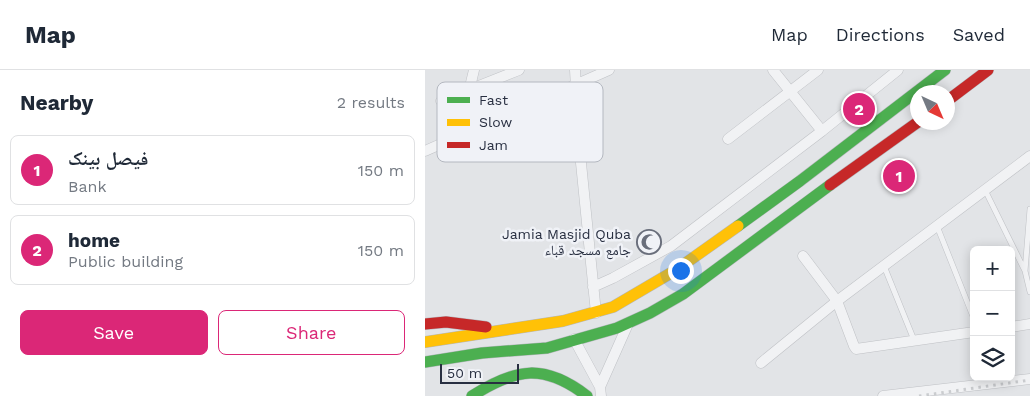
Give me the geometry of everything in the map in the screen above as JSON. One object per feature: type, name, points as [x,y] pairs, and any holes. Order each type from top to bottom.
[{"type":"highway","points":[[425,342],[563,321],[613,308],[676,270],[792,186],[945,70]]},
{"type":"highway","points":[[955,95],[988,70]]},
{"type":"highway","points":[[425,362],[482,353],[547,348],[629,323],[683,294],[910,128]]},
{"type":"highway","points":[[596,313],[598,334]]},
{"type":"highway","points":[[425,324],[446,322],[509,330]]},
{"type":"highway","points":[[473,396],[486,386],[507,376],[547,348]]},
{"type":"highway","points":[[507,376],[532,371],[557,377],[574,384],[587,396]]},
{"type":"street","points":[[490,82],[519,70]]},
{"type":"street","points":[[581,82],[609,70]]},
{"type":"street","points":[[773,70],[822,131]]},
{"type":"street","points":[[729,139],[818,70]]},
{"type":"street","points":[[593,287],[671,246],[822,131],[897,70]]},
{"type":"street","points":[[425,151],[437,146]]},
{"type":"street","points":[[761,363],[837,301],[1030,156]]},
{"type":"street","points":[[581,162],[596,313]]},
{"type":"street","points":[[803,256],[837,301],[853,346],[856,349],[970,333]]},
{"type":"street","points":[[601,392],[629,323]]},
{"type":"street","points":[[1015,326],[1030,324]]},
{"type":"street","points":[[574,339],[601,392]]},
{"type":"street","points":[[883,396],[1030,379]]},
{"type":"lane","points":[[985,190],[1025,271],[1030,292]]},
{"type":"lane","points":[[1025,271],[1030,209]]},
{"type":"lane","points":[[937,226],[970,308]]},
{"type":"lane","points":[[884,266],[915,341]]},
{"type":"railway","points":[[919,396],[1030,380]]},
{"type":"traffic: fast","points":[[738,226],[945,70]]},
{"type":"traffic: fast","points":[[425,362],[482,353],[547,348],[617,328],[650,313],[683,294],[830,185]]},
{"type":"traffic: fast","points":[[472,396],[502,380],[530,373],[557,378],[572,385],[587,396]]},
{"type":"traffic: slow","points":[[425,342],[563,321],[613,307],[676,270],[738,226]]},
{"type":"traffic: jam","points":[[955,95],[988,70]]},
{"type":"traffic: jam","points":[[830,185],[910,128]]},
{"type":"traffic: jam","points":[[425,324],[446,322],[486,327]]},
{"type":"place","name":"home","points":[[859,109]]},
{"type":"place","name":"فیصل بینک","points":[[899,176]]},
{"type":"place","name":"Jamia Masjid Quba جامع مسجد قباء","points":[[649,242]]}]
